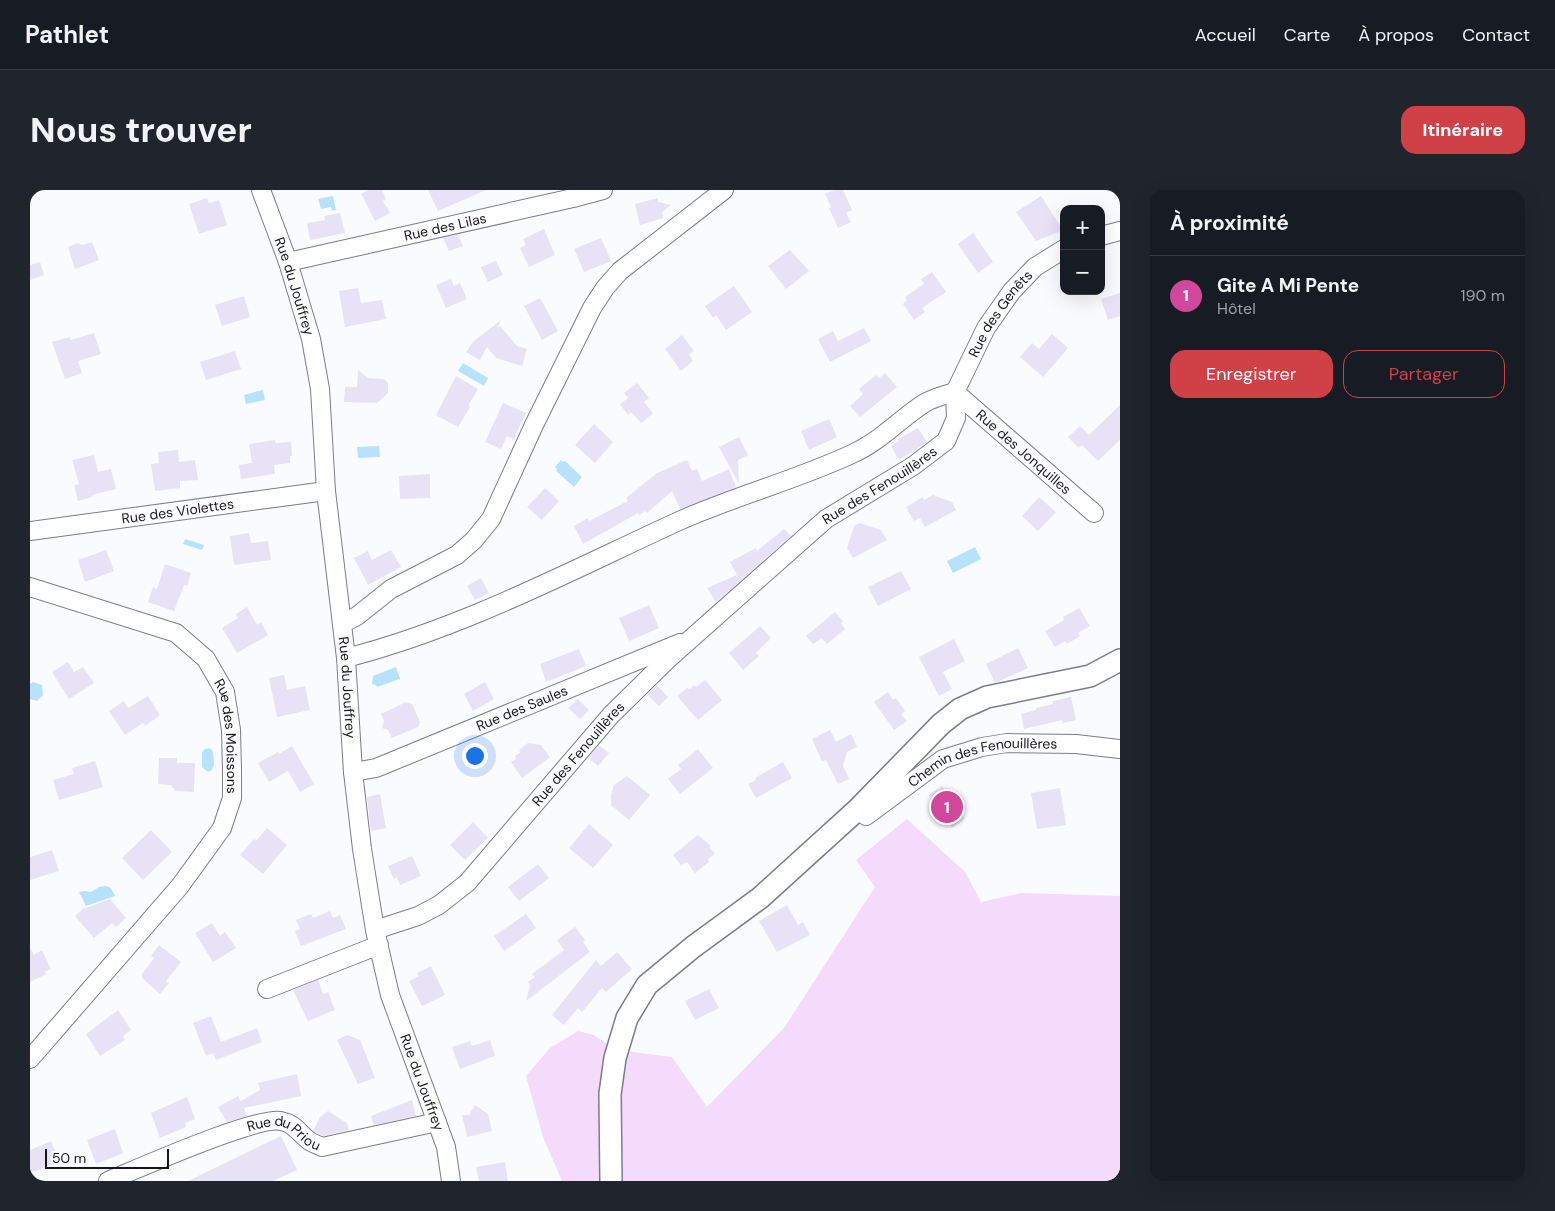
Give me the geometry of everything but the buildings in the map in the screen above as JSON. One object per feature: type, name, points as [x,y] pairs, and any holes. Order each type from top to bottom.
[{"type":"street","name":"Rue du Jouffrey","points":[[261,190],[288,262],[311,339],[320,389],[326,491],[346,658],[353,772],[362,849],[377,937],[390,995],[446,1147],[451,1181]]},
{"type":"street","name":"Rue des Lilas","points":[[288,262],[603,190]]},
{"type":"street","points":[[342,624],[357,616],[391,589],[457,555],[474,540],[491,519],[538,416],[592,308],[605,288],[620,271],[724,190]]},
{"type":"street","points":[[1105,235],[1120,231]]},
{"type":"street","name":"Rue des Genêts","points":[[955,392],[986,328],[1012,291],[1035,267],[1062,250]]},
{"type":"street","points":[[346,658],[458,622],[518,597],[681,520],[854,454],[883,436],[924,403],[955,392]]},
{"type":"street","name":"Rue des Jonquilles","points":[[955,392],[1094,513]]},
{"type":"street","name":"Rue des Fenouillères","points":[[267,989],[377,937],[439,905],[467,883],[611,715],[690,639],[826,519],[913,466],[946,441],[956,418],[955,392]]},
{"type":"street","name":"Rue des Violettes","points":[[30,531],[326,491]]},
{"type":"street","name":"Rue des Moissons","points":[[30,587],[176,634],[206,659],[225,692],[231,730],[232,770],[232,798],[222,828],[180,886],[30,1059]]},
{"type":"street","name":"Rue des Saules","points":[[353,772],[376,768],[690,639]]},
{"type":"street","points":[[611,1181],[610,1094],[615,1058],[627,1018],[647,985],[693,947],[760,898],[858,810],[941,724],[960,709],[988,697],[1090,676],[1120,660]]},
{"type":"street","name":"Chemin des Fenouillères","points":[[858,810],[866,816],[943,760],[982,747],[1007,743],[1076,744],[1120,749]]},
{"type":"street","name":"Rue du Priou","points":[[108,1181],[258,1123],[278,1120],[292,1124],[309,1141],[322,1147],[437,1122]]},
{"type":"shaded area","points":[[907,819],[965,872],[981,902],[1021,893],[1120,896],[1120,1181],[562,1181],[543,1137],[526,1076],[550,1048],[578,1031],[594,1035],[616,1050],[672,1057],[707,1107],[784,1028],[875,887],[856,860]]},
{"type":"water","points":[[333,196],[336,210],[332,211],[331,207],[321,209],[318,199]]},
{"type":"water","points":[[463,363],[488,378],[484,386],[458,371]]},
{"type":"water","points":[[263,390],[265,400],[246,404],[244,395]]},
{"type":"water","points":[[379,446],[380,457],[358,458],[357,447]]},
{"type":"water","points":[[561,460],[565,461],[582,477],[574,487],[556,471],[555,467]]},
{"type":"water","points":[[185,539],[204,545],[202,550],[183,544]]},
{"type":"water","points":[[975,547],[981,559],[953,573],[947,561]]},
{"type":"water","points":[[396,667],[400,679],[377,687],[372,684],[373,676]]},
{"type":"water","points":[[33,682],[42,685],[43,695],[37,701],[30,699],[30,684]]},
{"type":"water","points":[[209,748],[213,751],[214,765],[212,770],[208,772],[202,767],[202,752]]},
{"type":"water","points":[[106,886],[111,888],[115,896],[86,906],[79,892],[91,892],[99,887]]},
{"type":"place","name":"Gite A Mi Pente","points":[[947,807]]}]
